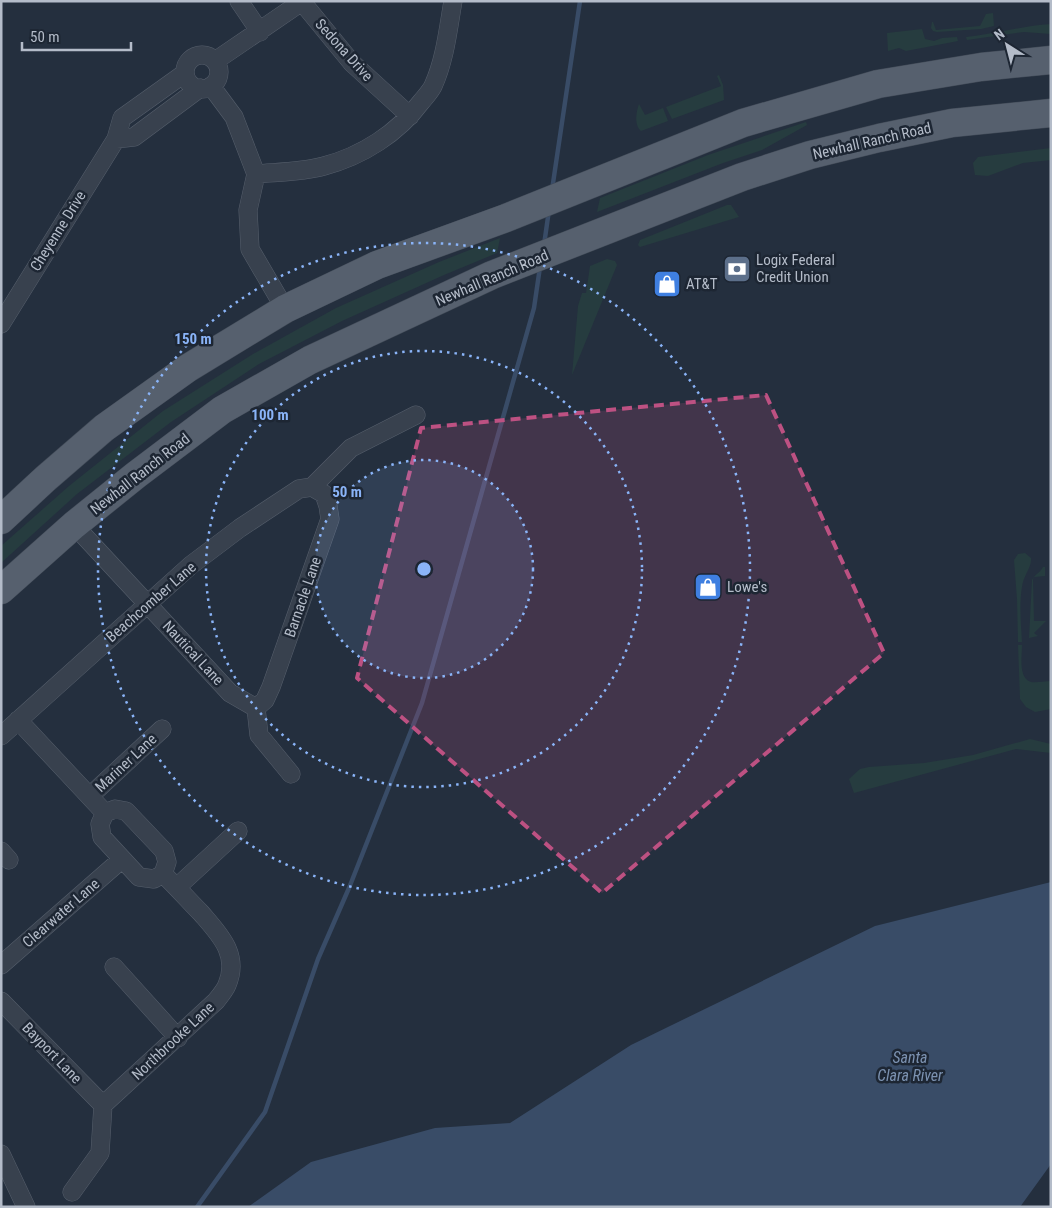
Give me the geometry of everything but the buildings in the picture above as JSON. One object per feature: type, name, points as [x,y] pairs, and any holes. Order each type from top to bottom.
[{"type":"main road","points":[[1,520],[104,428],[188,368],[285,309],[377,266],[506,218],[743,123],[878,84],[981,67],[1051,60]]},
{"type":"main road","name":"Newhall Ranch Road","points":[[1,590],[136,475],[222,410],[310,360],[492,275],[597,236],[742,177],[810,155],[879,138],[952,124],[1051,112]]},
{"type":"street","points":[[239,1],[260,32]]},
{"type":"street","points":[[256,174],[296,171],[325,166],[355,154],[382,139],[410,116],[432,88],[445,50],[453,1]]},
{"type":"street","points":[[215,61],[303,2]]},
{"type":"street","name":"Sedona Drive","points":[[303,2],[352,63],[410,116]]},
{"type":"street","points":[[116,138],[134,137],[206,87],[216,82],[219,71],[215,61],[206,56],[196,56],[188,63],[185,73],[190,83],[206,87],[234,117],[256,174],[248,210],[250,249],[285,309]]},
{"type":"street","name":"Cheyenne Drive","points":[[1,324],[116,138],[122,118],[185,73]]},
{"type":"street","points":[[312,487],[351,448],[416,415]]},
{"type":"street","name":"Beachcomber Lane","points":[[1,736],[191,565],[240,528],[299,489],[312,487]]},
{"type":"street","name":"Barnacle Lane","points":[[256,708],[265,700],[271,687],[330,519],[324,494],[312,487]]},
{"type":"street","name":"Nautical Lane","points":[[74,526],[230,693],[256,708]]},
{"type":"street","points":[[256,708],[259,735],[291,774]]},
{"type":"street","points":[[18,720],[105,814]]},
{"type":"street","name":"Mariner Lane","points":[[90,796],[162,730]]},
{"type":"street","points":[[115,809],[126,811],[164,851],[167,862],[163,874],[154,879],[139,877],[122,860],[102,837],[100,824],[105,814],[115,809]]},
{"type":"street","points":[[177,888],[238,831]]},
{"type":"street","name":"Clearwater Lane","points":[[1,966],[122,860]]},
{"type":"street","name":"Northbrooke Lane","points":[[103,1105],[178,1038],[216,1001],[227,985],[231,967],[229,950],[222,937],[163,874]]},
{"type":"street","points":[[114,967],[178,1038]]},
{"type":"street","name":"Bayport Lane","points":[[1,1001],[103,1105]]},
{"type":"street","points":[[72,1192],[100,1153],[103,1105]]},
{"type":"street","points":[[1,1154],[28,1206]]},
{"type":"highlighted area","points":[[766,395],[884,653],[602,893],[357,678],[421,428]]},
{"type":"green space","points":[[993,13],[994,26],[981,29],[937,32],[931,28],[932,22],[936,30],[980,26],[986,14]]},
{"type":"green space","points":[[1051,24],[1051,34],[1024,32],[967,40],[966,37],[1029,26]]},
{"type":"green space","points":[[922,29],[925,39],[934,41],[942,38],[957,37],[958,41],[906,51],[899,48],[888,51],[887,33]]},
{"type":"green space","points":[[719,75],[723,85],[724,100],[672,119],[666,107],[721,86],[717,76]]},
{"type":"green space","points":[[639,104],[645,115],[663,108],[668,121],[641,131],[636,122]]},
{"type":"green space","points":[[806,122],[807,125],[762,150],[723,163],[597,212],[600,198],[708,155]]},
{"type":"green space","points":[[1051,148],[1051,160],[1023,163],[988,176],[975,175],[973,163],[978,157]]},
{"type":"green space","points":[[731,205],[739,217],[640,247],[638,245],[640,240]]},
{"type":"green space","points":[[500,238],[497,253],[342,321],[259,364],[171,422],[77,494],[1,563],[1,546],[69,486],[163,411],[253,354],[336,308],[439,262]]},
{"type":"green space","points":[[607,259],[615,261],[617,265],[572,375],[578,306],[582,293],[586,293],[590,266]]},
{"type":"green space","points":[[1025,553],[1031,558],[1031,561],[1022,587],[1020,607],[1022,642],[1018,642],[1014,560],[1018,554]]},
{"type":"green space","points":[[1043,567],[1045,567],[1045,576],[1035,576]]},
{"type":"green space","points":[[1034,577],[1034,621],[1046,621],[1034,633],[1038,636],[1029,638],[1032,580]]},
{"type":"green space","points":[[1018,645],[1022,645],[1022,671],[1027,680],[1031,682],[1051,681],[1051,709],[1035,712],[1026,707],[1020,699]]},
{"type":"green space","points":[[1030,739],[1051,744],[1051,753],[1016,749],[854,793],[849,779],[860,769],[869,767],[924,763],[973,755]]},
{"type":"water","name":"Santa Clara River","points":[[1051,882],[1051,1164],[1020,1207],[248,1207],[311,1162],[435,1128],[510,1123],[631,1045],[875,926]]},
{"type":"waterway","points":[[552,190],[580,1]]},
{"type":"waterway","points":[[544,245],[549,210]]},
{"type":"waterway","points":[[197,1207],[265,1112],[318,959],[349,888],[422,703],[534,308],[540,267]]},
{"type":"place","name":"Logix Federal Credit Union","points":[[737,269]]},
{"type":"place","name":"AT&T","points":[[667,284]]},
{"type":"place","name":"Lowe's","points":[[708,587]]}]
